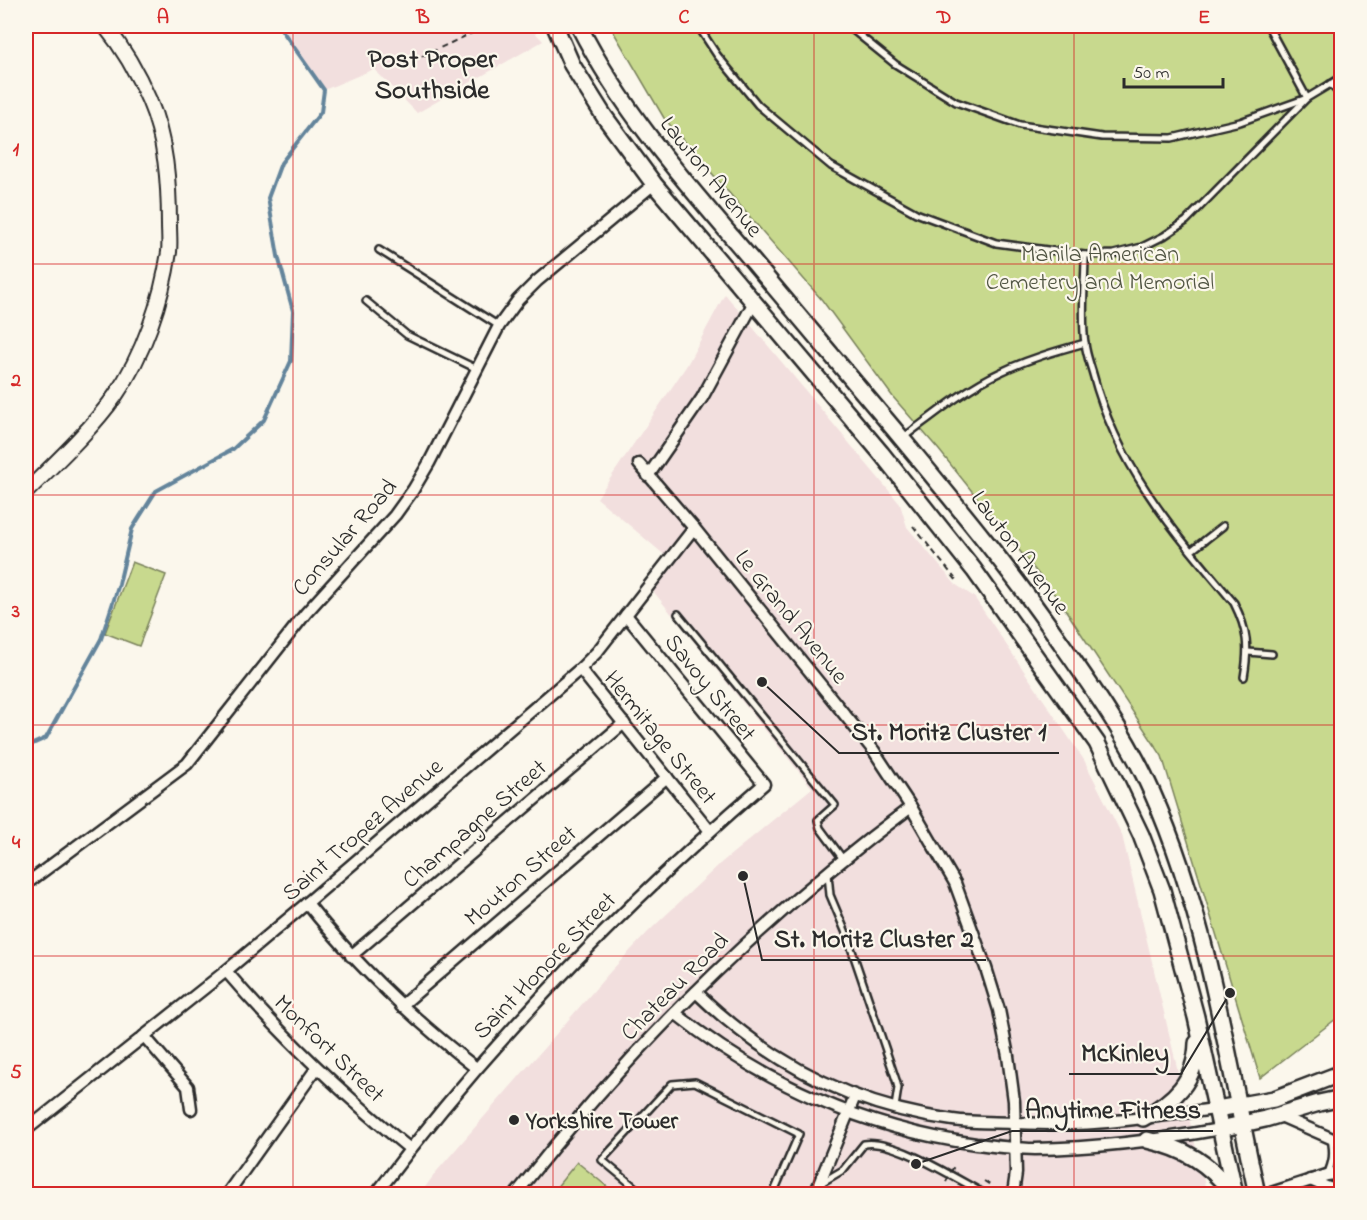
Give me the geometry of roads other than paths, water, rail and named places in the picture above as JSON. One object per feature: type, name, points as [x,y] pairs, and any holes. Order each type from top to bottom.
[{"type":"main road","name":"Lawton Avenue","points":[[555,26],[572,65],[604,116],[654,184],[881,453],[974,570],[1097,743],[1141,835],[1162,890],[1196,1017],[1234,1194]]},
{"type":"main road","name":"Lawton Avenue","points":[[579,26],[612,85],[674,169],[943,488],[1030,598],[1117,728],[1143,773],[1166,826],[1202,941],[1240,1106],[1257,1194]]},
{"type":"main road","points":[[1143,1118],[1173,1098],[1188,1080],[1196,1055],[1196,1017]]},
{"type":"main road","points":[[1217,1109],[1282,1096],[1341,1073]]},
{"type":"main road","points":[[1220,1129],[1243,1125],[1341,1098]]},
{"type":"main road","points":[[1147,1140],[1191,1155],[1212,1171],[1234,1194]]},
{"type":"street","points":[[26,492],[79,439],[115,395],[134,362],[153,318],[169,251],[169,195],[164,150],[150,101],[119,43],[105,26]]},
{"type":"street","name":"Consular Road","points":[[26,884],[188,764],[306,613],[395,515],[413,490],[499,326],[518,300],[537,281],[654,184]]},
{"type":"street","points":[[648,476],[702,398],[754,302]]},
{"type":"street","name":"Le Grand Avenue","points":[[639,464],[694,528],[874,751],[911,807],[956,883],[999,1010],[1008,1056],[1015,1123],[1016,1173],[1013,1194]]},
{"type":"street","name":"Saint Tropez Avenue","points":[[26,1130],[226,971],[580,669],[597,652],[694,528]]},
{"type":"street","name":"Savoy Street","points":[[626,615],[764,784]]},
{"type":"street","name":"Hermitage Street","points":[[580,669],[710,831]]},
{"type":"street","name":"Champagne Street","points":[[351,956],[624,723]]},
{"type":"street","name":"Mouton Street","points":[[401,1006],[668,777]]},
{"type":"street","name":"Saint Honore Street","points":[[376,1194],[476,1068],[589,945],[710,831],[764,784]]},
{"type":"street","name":"Chateau Road","points":[[516,1194],[605,1087],[696,992],[743,946],[828,872],[911,807]]},
{"type":"street","points":[[307,903],[351,956],[401,1006],[476,1068]]},
{"type":"street","name":"Monfort Street","points":[[226,971],[316,1069],[410,1149]]},
{"type":"street","points":[[696,992],[748,1038],[782,1061],[817,1080],[894,1109],[954,1120],[1015,1123],[1093,1123],[1217,1109]]},
{"type":"street","points":[[675,1013],[697,1031],[745,1063],[796,1091],[849,1113],[919,1134],[955,1141],[1034,1149],[1147,1140],[1220,1129]]},
{"type":"street","points":[[144,1036],[188,1087],[191,1109]]},
{"type":"street","points":[[227,1194],[316,1069]]},
{"type":"street","points":[[815,1194],[855,1096]]},
{"type":"street","points":[[1278,1115],[1336,1141]]},
{"type":"street","points":[[1268,1194],[1327,1175],[1341,1173]]},
{"type":"street","points":[[1310,1180],[1329,1188],[1341,1189]]},
{"type":"lane","points":[[698,26],[717,55],[758,105],[831,166],[916,213],[996,243],[1085,255],[1114,254],[1142,247],[1179,226],[1307,98]]},
{"type":"lane","points":[[848,26],[896,64],[956,102],[1020,126],[1102,137],[1172,138],[1240,122],[1307,98],[1337,82],[1341,96]]},
{"type":"lane","points":[[1268,26],[1307,98]]},
{"type":"lane","points":[[379,250],[499,326]]},
{"type":"lane","points":[[1085,255],[1084,343],[1097,390],[1111,428],[1151,499],[1234,603],[1243,622],[1248,652],[1244,677]]},
{"type":"lane","points":[[366,301],[407,335],[477,369]]},
{"type":"lane","points":[[902,439],[974,387],[1000,372],[1041,355],[1084,343]]},
{"type":"lane","points":[[1191,551],[1223,526]]},
{"type":"lane","points":[[678,614],[835,805],[818,820],[820,828],[843,860]]},
{"type":"lane","points":[[1248,652],[1272,654]]},
{"type":"lane","points":[[828,872],[830,895],[846,933],[896,1080],[898,1088],[894,1109]]},
{"type":"lane","points":[[643,1194],[602,1160],[672,1084],[695,1082],[800,1134],[773,1194]]},
{"type":"lane","points":[[1327,1175],[1336,1141]]},
{"type":"lane","points":[[820,1184],[843,1170],[864,1144],[871,1143],[900,1150],[985,1194]]},
{"type":"waterway","points":[[26,747],[46,738],[101,639],[119,584],[132,529],[156,491],[233,449],[264,420],[291,361],[293,311],[278,256],[268,198],[281,163],[321,112],[324,90],[279,26]]},
{"type":"place","name":"St. Moritz Cluster 1","points":[[762,682]]},
{"type":"place","name":"St. Moritz Cluster 2","points":[[743,876]]},
{"type":"place","name":"McKinley","points":[[1230,993]]},
{"type":"place","name":"Yorkshire Tower","points":[[514,1120]]},
{"type":"place","name":"Anytime Fitness","points":[[916,1164]]},
{"type":"district","name":"Post Proper Southside","points":[[432,74]]},
{"type":"park label","name":"Manila American Cemetery and Memorial","points":[[1100,267]]}]
